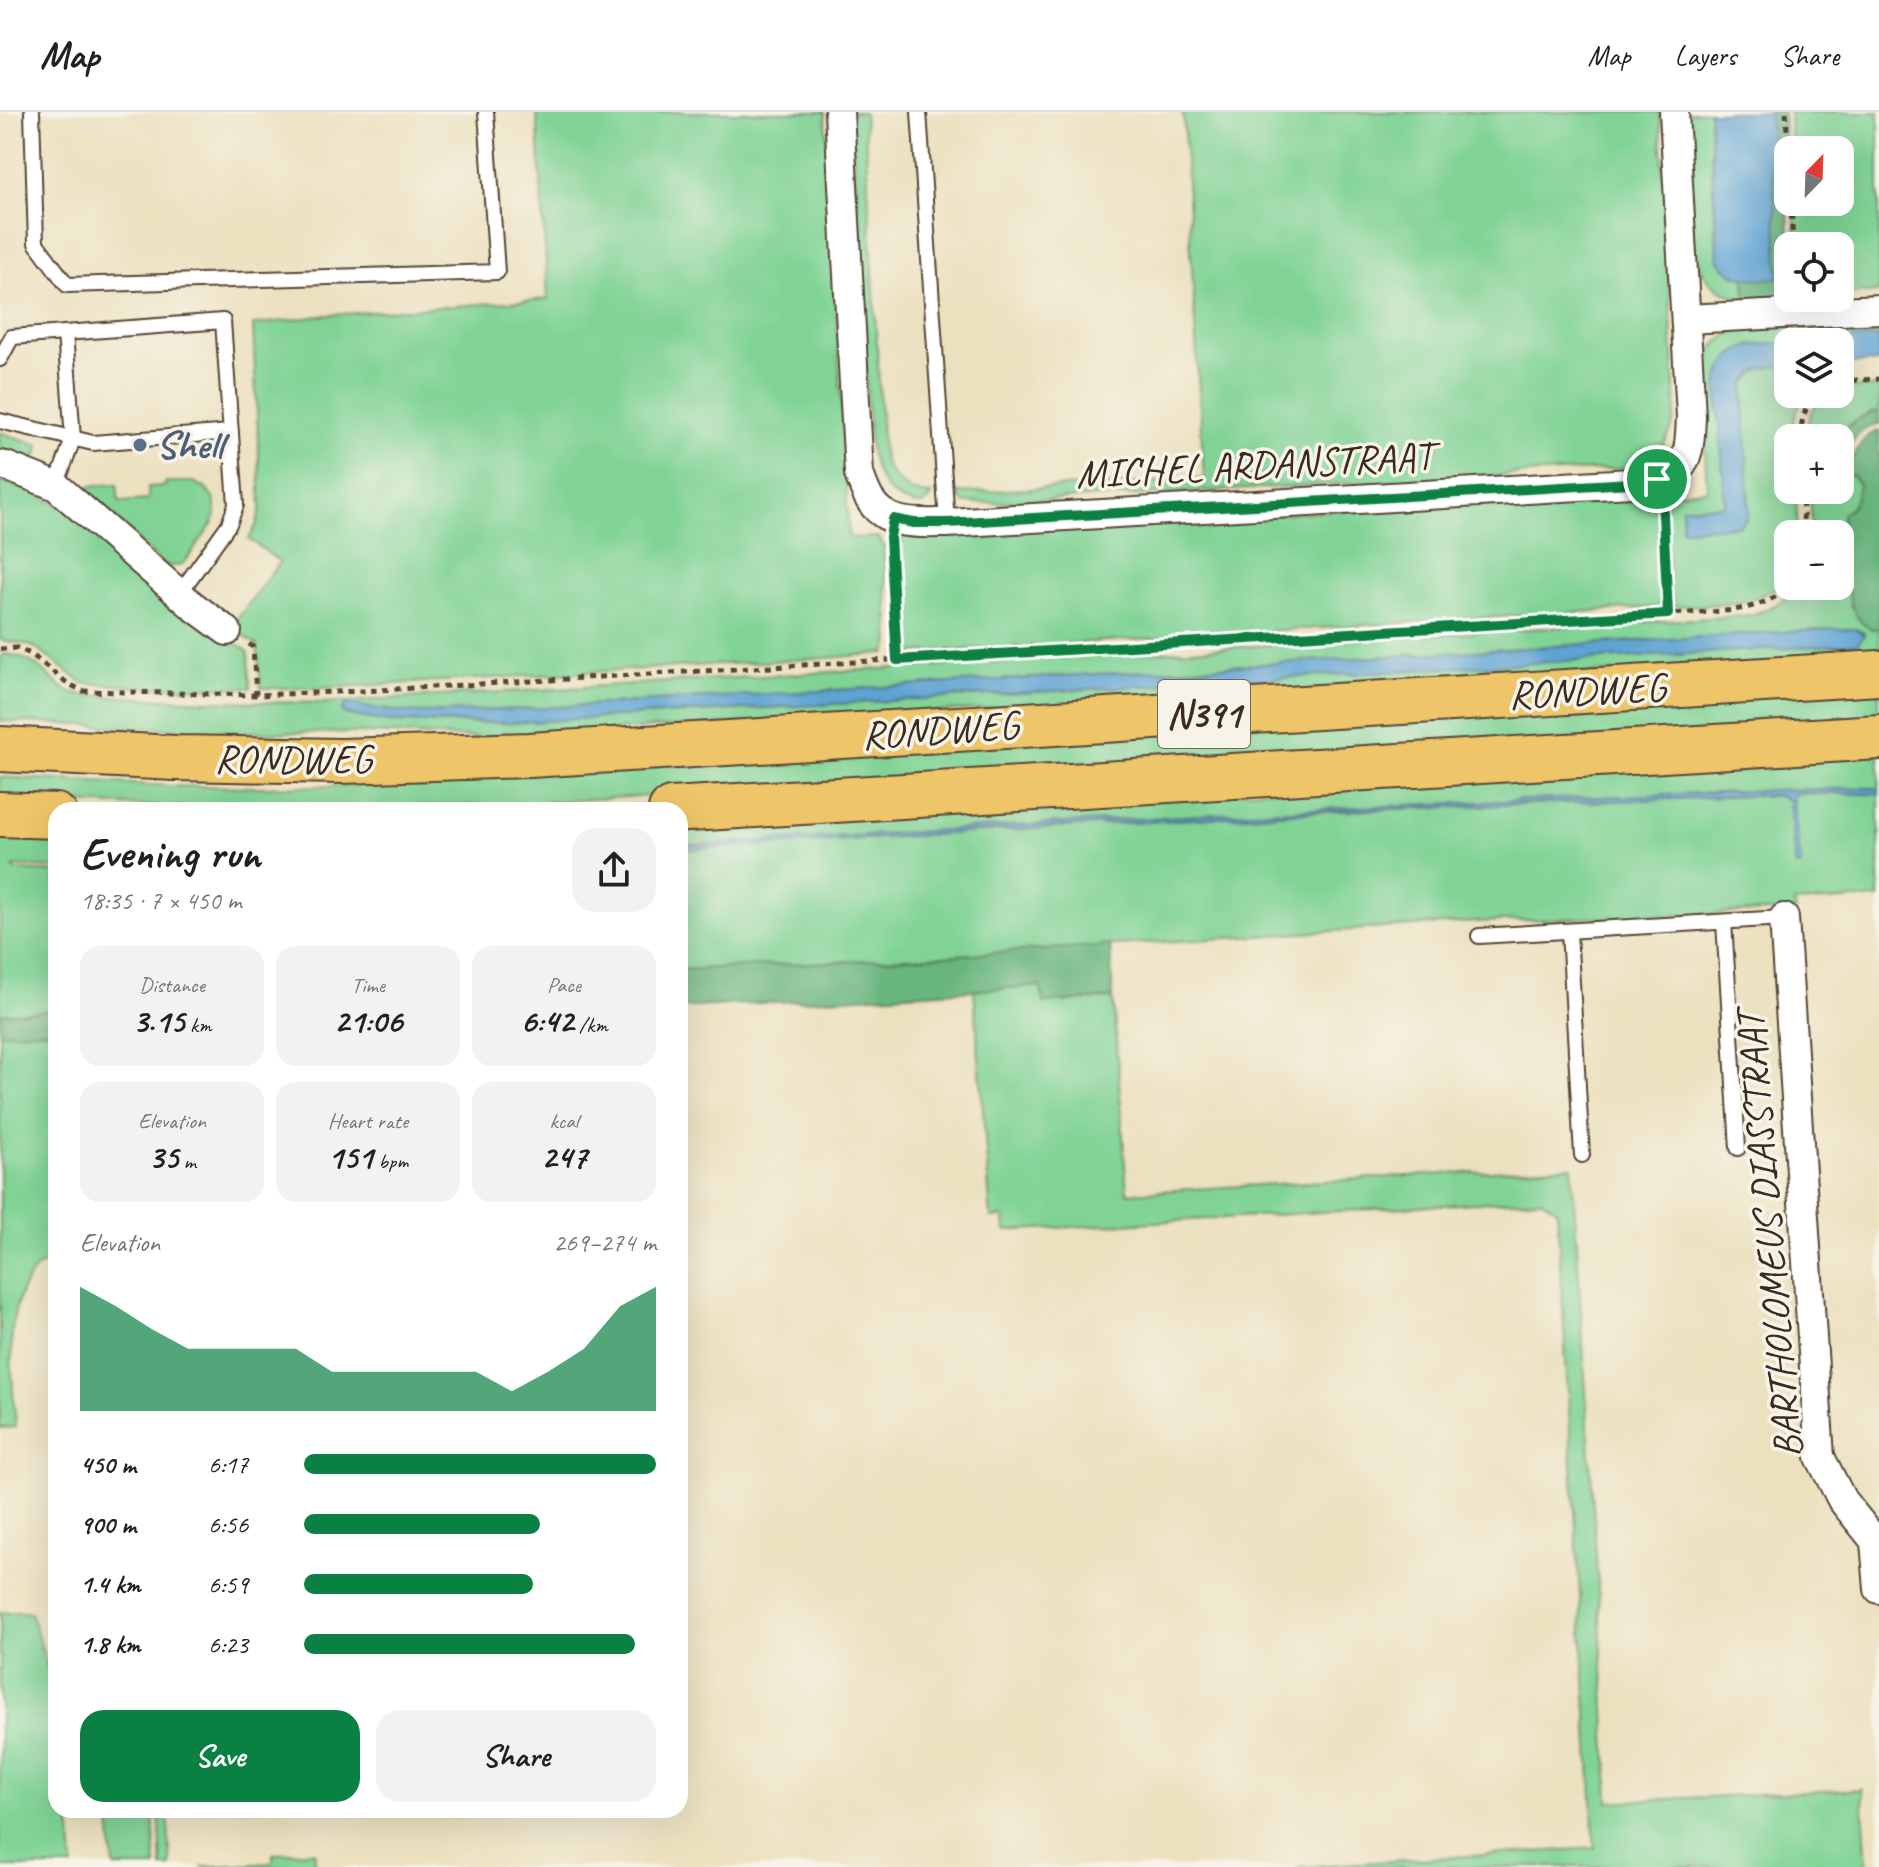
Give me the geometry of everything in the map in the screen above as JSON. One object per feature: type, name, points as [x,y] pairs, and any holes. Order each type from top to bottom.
[{"type":"main road","name":"RONDWEG","points":[[0,749],[175,758],[341,761],[529,755],[1879,673]]},
{"type":"main road","name":"RONDWEG","points":[[688,809],[1879,737]]},
{"type":"main road","points":[[0,814],[48,816]]},
{"type":"street","points":[[839,112],[859,474],[870,501],[893,519]]},
{"type":"street","points":[[1657,479],[1673,473],[1684,462],[1690,438],[1674,112]]},
{"type":"street","points":[[1686,319],[1879,309]]},
{"type":"street","points":[[0,465],[56,486],[179,594],[227,631]]},
{"type":"street","name":"MICHEL ARDANSTRAAT","points":[[893,519],[914,523],[947,523],[1616,484],[1657,479]]},
{"type":"street","name":"BARTHOLOMEUS DIASSTRAAT","points":[[1784,918],[1820,1457],[1842,1500],[1875,1541],[1879,1589]]},
{"type":"lane","points":[[32,112],[36,243],[67,285],[497,272],[486,112]]},
{"type":"lane","points":[[919,112],[947,523]]},
{"type":"lane","points":[[0,359],[12,337],[223,321],[236,505],[229,524],[179,594]]},
{"type":"lane","points":[[56,486],[73,439],[65,333]]},
{"type":"lane","points":[[0,421],[93,443],[231,432]]},
{"type":"lane","name":"BARTHOLOMEUS DIASSTRAAT","points":[[1479,936],[1784,918]]},
{"type":"lane","name":"BARTHOLOMEUS DIASSTRAAT","points":[[1724,922],[1738,1148]]},
{"type":"lane","points":[[1569,931],[1582,1155]]},
{"type":"path","points":[[1786,112],[1787,136]]},
{"type":"path","points":[[1854,380],[1879,379]]},
{"type":"path","points":[[1657,479],[1662,495],[1668,614]]},
{"type":"path","points":[[893,519],[890,537],[897,660]]},
{"type":"path","name":"RONDWEG","points":[[0,649],[17,648],[31,654],[67,683],[83,691],[256,695],[524,683],[1668,614],[1753,608],[1774,597]]},
{"type":"path","points":[[227,631],[253,647],[256,695]]},
{"type":"green space","points":[[537,112],[825,112],[849,538],[878,537],[884,546],[890,643],[886,653],[324,688],[261,688],[257,645],[231,627],[280,562],[249,539],[261,508],[253,325],[328,315],[548,299]]},
{"type":"green space","points":[[851,112],[864,112],[883,455],[894,478],[900,483],[914,492],[931,495],[922,505],[892,494],[880,479],[870,448]]},
{"type":"green space","points":[[1183,112],[1660,112],[1676,411],[1671,430],[1662,446],[1633,468],[964,503],[958,493],[1204,479]]},
{"type":"green space","points":[[1686,112],[1709,112],[1717,254],[1735,276],[1745,277],[1746,299],[1718,288],[1705,276],[1696,259]]},
{"type":"green space","points":[[1770,112],[1783,112],[1784,136],[1774,136],[1774,186]]},
{"type":"green space","points":[[1789,112],[1879,112],[1879,292],[1854,293],[1854,232],[1795,232],[1795,216],[1854,216],[1854,136],[1790,136]]},
{"type":"green space","points":[[1776,216],[1788,216],[1789,232],[1776,232]]},
{"type":"green space","points":[[1745,277],[1774,279],[1774,298],[1746,299]]},
{"type":"green space","points":[[1879,319],[1879,337],[1854,339],[1854,328],[1774,328],[1774,344],[1751,345],[1729,358],[1717,385],[1725,502],[1722,506],[1682,507],[1683,529],[1736,526],[1746,520],[1749,510],[1744,387],[1757,371],[1773,367],[1774,408],[1798,408],[1793,424],[1774,424],[1774,504],[1797,504],[1797,520],[1774,520],[1774,588],[1765,594],[1737,602],[1676,606],[1670,593],[1665,493],[1707,490],[1702,389],[1705,363],[1718,342],[1747,327]]},
{"type":"green space","points":[[1879,386],[1879,412],[1854,425],[1809,424],[1814,408],[1854,408],[1854,388]]},
{"type":"green space","points":[[1879,412],[1879,424],[1854,439],[1852,424]]},
{"type":"green space","points":[[1879,431],[1879,629],[1866,626],[1850,600],[1854,600],[1854,520],[1842,520],[1842,514],[1854,504],[1859,485],[1854,478],[1854,456],[1866,438]]},
{"type":"green space","points":[[0,432],[39,445],[37,456],[34,458],[0,448]]},
{"type":"green space","points":[[1854,478],[1859,485],[1854,502]]},
{"type":"green space","points":[[0,481],[32,491],[68,511],[248,651],[251,688],[83,683],[34,647],[0,640]]},
{"type":"green space","points":[[166,482],[194,482],[205,488],[214,499],[216,514],[213,523],[185,562],[178,566],[160,562],[87,489],[90,486],[117,484],[119,502],[148,500],[148,487],[165,486]]},
{"type":"green space","points":[[1657,493],[1665,593],[1659,607],[912,653],[903,642],[897,544],[905,535]]},
{"type":"green space","points":[[1811,504],[1852,504],[1842,515],[1842,520],[1811,520]]},
{"type":"green space","points":[[1782,600],[1850,600],[1851,607],[1871,629],[1879,629],[1879,657],[482,738],[233,732],[0,721],[0,658],[5,654],[29,661],[62,687],[80,695],[326,703],[1743,616]],"holes":[[[1833,629],[1856,629],[1864,633],[1857,644],[509,723],[389,722],[342,711],[421,713],[524,709]]]},
{"type":"green space","points":[[1879,689],[1879,721],[546,802],[64,802],[0,799],[0,777],[169,786],[258,787],[338,786],[425,776]]},
{"type":"green space","points":[[1879,753],[1879,788],[1269,811],[688,846],[688,825]]},
{"type":"green space","points":[[1879,794],[1879,898],[1794,903],[1796,911],[1476,922],[688,970],[688,850],[1311,812],[1777,795],[1789,801],[1796,866],[1801,865],[1792,795]]},
{"type":"green space","points":[[0,829],[48,832],[48,868],[13,866],[15,870],[48,872],[48,1011],[0,1014]]},
{"type":"green space","points":[[1110,945],[1113,998],[1044,1003],[1040,986],[688,1008],[688,970]]},
{"type":"green space","points":[[1041,986],[1045,1003],[1113,998],[1127,1193],[1572,1166],[1609,1802],[1862,1789],[1867,1867],[1296,1867],[1595,1848],[1557,1210],[1542,1199],[1005,1231],[1004,1217],[991,1218],[974,990]]},
{"type":"green space","points":[[48,1011],[48,1030],[0,1033],[0,1014]]},
{"type":"green space","points":[[48,1030],[48,1262],[35,1270],[17,1304],[11,1345],[16,1427],[0,1428],[0,1033]]},
{"type":"green space","points":[[30,1612],[48,1668],[48,1818],[70,1818],[73,1867],[0,1867],[0,1613]]},
{"type":"green space","points":[[110,1818],[153,1818],[156,1867],[114,1867]]},
{"type":"green space","points":[[159,1818],[168,1818],[171,1867],[162,1867]]},
{"type":"green space","points":[[315,1851],[315,1867],[201,1867],[273,1863],[273,1854]]},
{"type":"water","points":[[1709,112],[1770,112],[1776,232],[1774,232],[1774,279],[1737,275],[1718,259]]},
{"type":"water","points":[[1879,337],[1879,362],[1854,363],[1854,339]]},
{"type":"water","points":[[1774,344],[1774,367],[1757,371],[1744,387],[1747,518],[1736,526],[1682,529],[1682,507],[1722,506],[1725,502],[1717,385],[1729,358],[1744,348]]},
{"type":"water","points":[[1856,629],[1864,635],[1857,644],[509,723],[389,722],[348,715],[342,709],[346,704],[421,713],[524,709]]},
{"type":"water","points":[[1879,788],[1879,794],[1792,795],[1801,865],[1798,867],[1795,864],[1789,801],[1777,795],[1311,812],[688,850],[688,846],[1269,811]]},
{"type":"place","name":"Shell","points":[[140,445]]},
{"type":"route","points":[[1657,479],[1662,495],[1668,614],[897,660],[890,537],[893,519],[914,523],[947,523],[1648,482],[1657,479]]}]
